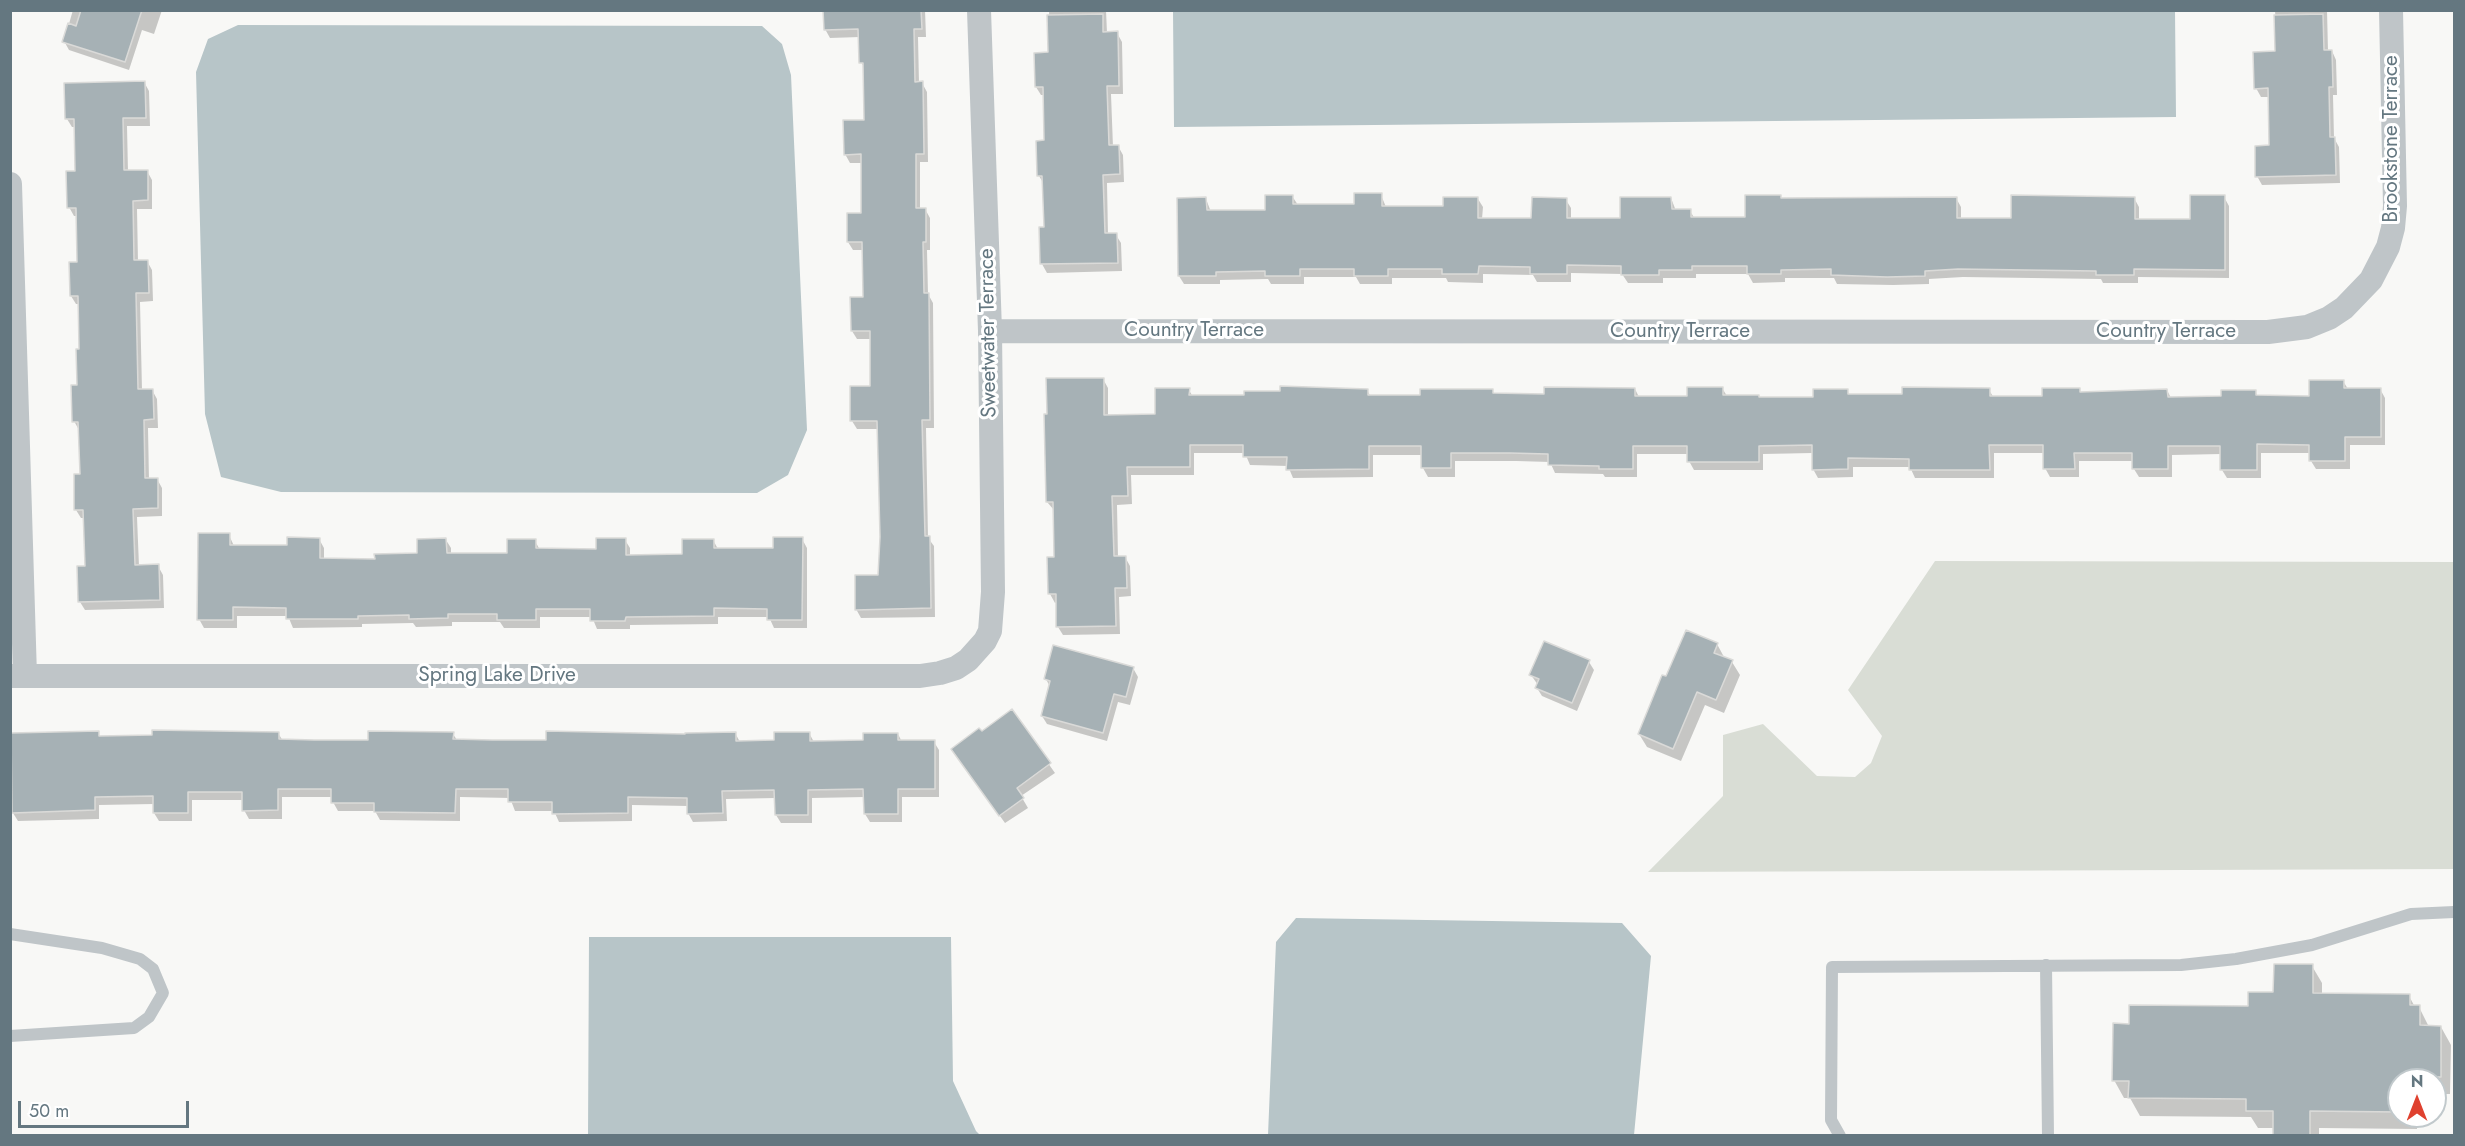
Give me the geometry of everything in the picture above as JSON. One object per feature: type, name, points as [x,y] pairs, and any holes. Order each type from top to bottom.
[{"type":"street","name":"Sweetwater Terrace","points":[[977,651],[990,630],[993,616],[990,331],[979,10]]},
{"type":"street","name":"Brookstone Terrace","points":[[2359,293],[2372,280],[2380,265],[2393,228],[2396,206],[2391,10]]},
{"type":"street","points":[[10,184],[18,676]]},
{"type":"street","name":"Country Terrace","points":[[990,331],[2268,332],[2307,327],[2329,318],[2344,308],[2359,293]]},
{"type":"street","name":"Spring Lake Drive","points":[[18,676],[920,676],[956,668],[977,651]]},
{"type":"lane","points":[[1840,1136],[1831,1120],[1832,967],[2181,965],[2312,945],[2411,914],[2454,912]]},
{"type":"lane","points":[[10,934],[102,948],[140,959],[153,969],[163,993],[149,1017],[134,1028],[10,1036]]},
{"type":"lane","points":[[2046,965],[2048,1136]]},
{"type":"shaded area","points":[[1173,11],[2175,11],[2176,117],[1174,127]]},
{"type":"shaded area","points":[[238,25],[762,26],[782,44],[791,75],[807,430],[788,475],[757,493],[281,492],[221,477],[205,414],[196,72],[208,39]]},
{"type":"shaded area","points":[[1935,561],[2454,562],[2454,869],[1648,872],[1723,796],[1723,735],[1763,724],[1817,776],[1855,777],[1871,763],[1882,736],[1848,690]]},
{"type":"shaded area","points":[[1296,918],[1622,923],[1651,956],[1634,1135],[1268,1135],[1276,942]]},
{"type":"shaded area","points":[[589,937],[951,937],[953,1081],[980,1135],[588,1135]]},
{"type":"building","points":[[81,10],[142,10],[125,62],[62,42],[68,23],[76,26]]},
{"type":"building","points":[[823,10],[921,10],[922,29],[914,29],[915,82],[923,81],[924,154],[916,154],[916,208],[926,208],[926,242],[923,242],[924,293],[929,293],[930,420],[922,420],[925,536],[930,536],[931,608],[855,610],[855,575],[878,575],[880,537],[877,421],[850,421],[850,386],[870,386],[870,331],[851,331],[850,297],[863,297],[862,242],[847,242],[847,213],[861,213],[861,154],[844,155],[843,120],[864,120],[863,63],[859,63],[858,29],[824,30]]},
{"type":"building","points":[[1103,14],[1103,32],[1118,31],[1119,86],[1107,86],[1109,145],[1119,145],[1120,174],[1103,175],[1105,233],[1117,233],[1118,263],[1040,264],[1039,227],[1044,227],[1042,176],[1037,176],[1036,141],[1044,140],[1043,87],[1035,87],[1034,53],[1048,52],[1047,15]]},
{"type":"building","points":[[2323,14],[2324,50],[2332,50],[2333,87],[2329,87],[2330,137],[2335,137],[2336,175],[2255,177],[2255,146],[2269,145],[2268,88],[2254,89],[2253,52],[2275,51],[2274,15]]},
{"type":"building","points":[[145,81],[146,118],[123,118],[124,170],[148,170],[148,200],[133,201],[134,260],[148,260],[149,293],[136,293],[138,389],[153,389],[154,419],[144,420],[145,478],[158,478],[158,508],[133,509],[135,565],[159,564],[160,600],[78,602],[77,566],[85,566],[83,510],[74,510],[74,474],[80,474],[78,422],[72,422],[71,385],[77,385],[78,296],[70,296],[69,262],[77,262],[76,208],[67,208],[66,171],[75,171],[74,119],[65,119],[64,83]]},
{"type":"building","points":[[1354,193],[1382,193],[1382,206],[1443,206],[1443,197],[1478,197],[1478,218],[1531,218],[1532,197],[1567,198],[1567,218],[1620,218],[1620,197],[1671,197],[1672,209],[1691,209],[1691,217],[1745,217],[1745,195],[1781,195],[1781,198],[1957,197],[1957,218],[2011,218],[2011,195],[2135,197],[2135,219],[2190,219],[2190,195],[2225,195],[2225,270],[2134,269],[2134,275],[2096,275],[2096,271],[1958,269],[1925,271],[1925,276],[1887,277],[1831,275],[1831,269],[1781,270],[1781,274],[1747,274],[1747,266],[1692,266],[1692,270],[1659,270],[1659,275],[1621,275],[1621,266],[1567,265],[1567,274],[1530,274],[1530,267],[1479,266],[1478,274],[1442,274],[1442,269],[1388,269],[1388,276],[1354,276],[1354,269],[1300,269],[1300,276],[1265,276],[1265,271],[1216,272],[1216,276],[1178,276],[1177,198],[1206,197],[1207,210],[1265,210],[1265,195],[1293,195],[1293,204],[1354,204]]},
{"type":"building","points":[[1046,378],[1104,378],[1104,415],[1155,414],[1155,388],[1190,388],[1189,395],[1244,395],[1244,391],[1280,391],[1280,386],[1368,389],[1368,395],[1420,395],[1420,389],[1493,389],[1493,393],[1544,394],[1544,387],[1635,388],[1635,396],[1687,396],[1687,387],[1723,387],[1723,395],[1813,397],[1813,389],[1848,389],[1848,394],[1902,394],[1902,387],[1990,388],[1990,396],[2042,396],[2042,388],[2080,388],[2080,392],[2167,389],[2168,397],[2221,396],[2221,390],[2256,390],[2256,395],[2309,396],[2309,380],[2344,380],[2344,388],[2381,388],[2381,437],[2345,437],[2345,461],[2309,461],[2309,445],[2257,444],[2257,470],[2220,470],[2220,446],[2168,446],[2168,469],[2132,469],[2132,453],[2074,453],[2075,469],[2043,469],[2043,445],[1989,445],[1990,470],[1909,470],[1909,459],[1848,458],[1848,469],[1812,470],[1812,445],[1759,446],[1759,462],[1687,462],[1687,446],[1633,446],[1633,469],[1548,465],[1548,454],[1510,453],[1451,453],[1451,468],[1421,468],[1421,446],[1369,446],[1369,469],[1286,470],[1287,457],[1243,457],[1243,445],[1190,445],[1190,467],[1127,467],[1128,496],[1112,496],[1114,556],[1126,556],[1127,588],[1115,588],[1116,626],[1056,627],[1056,594],[1048,594],[1047,557],[1054,557],[1053,502],[1046,502],[1044,414],[1047,414]]},
{"type":"building","points":[[198,533],[230,533],[230,545],[287,545],[287,537],[320,538],[320,558],[375,559],[374,554],[417,553],[417,539],[446,538],[447,553],[507,553],[507,539],[536,539],[536,548],[596,549],[596,538],[626,538],[626,555],[682,554],[682,539],[714,539],[714,548],[773,548],[773,537],[803,537],[802,620],[767,620],[767,609],[714,608],[714,616],[626,617],[625,621],[590,621],[590,609],[536,609],[536,620],[497,620],[497,614],[448,614],[448,618],[409,619],[409,615],[358,616],[358,619],[286,619],[286,608],[233,607],[233,620],[197,620]]},
{"type":"building","points":[[1686,630],[1718,643],[1714,653],[1733,660],[1716,700],[1697,692],[1673,749],[1638,734],[1662,675],[1666,676]]},
{"type":"building","points":[[1544,641],[1590,660],[1572,703],[1535,688],[1539,679],[1529,675]]},
{"type":"building","points":[[1053,645],[1134,667],[1126,697],[1114,694],[1103,733],[1041,716],[1050,681],[1044,679]]},
{"type":"building","points":[[1012,709],[1051,763],[1017,788],[1024,798],[999,816],[951,749],[979,728],[982,731]]},
{"type":"building","points":[[152,730],[279,732],[279,739],[314,740],[368,740],[368,731],[454,732],[453,739],[492,740],[546,740],[546,731],[685,734],[736,732],[736,741],[774,740],[774,732],[810,732],[810,741],[863,740],[863,733],[898,733],[898,740],[935,740],[935,789],[898,789],[898,814],[864,814],[863,789],[808,790],[808,815],[775,815],[774,790],[722,791],[723,813],[687,814],[687,798],[628,797],[628,813],[552,814],[552,802],[508,802],[508,789],[456,789],[455,813],[374,812],[374,803],[331,803],[331,789],[278,789],[278,810],[242,811],[242,792],[188,792],[188,813],[153,813],[153,796],[95,797],[95,810],[12,813],[11,733],[99,731],[99,736],[152,735]]},
{"type":"building","points":[[2274,964],[2313,964],[2313,993],[2410,994],[2410,1005],[2420,1005],[2420,1025],[2441,1026],[2441,1068],[2387,1068],[2387,1112],[2310,1111],[2310,1136],[2273,1136],[2273,1111],[2246,1111],[2246,1099],[2128,1098],[2129,1081],[2112,1081],[2113,1023],[2129,1024],[2129,1005],[2248,1006],[2248,992],[2273,992]]}]
